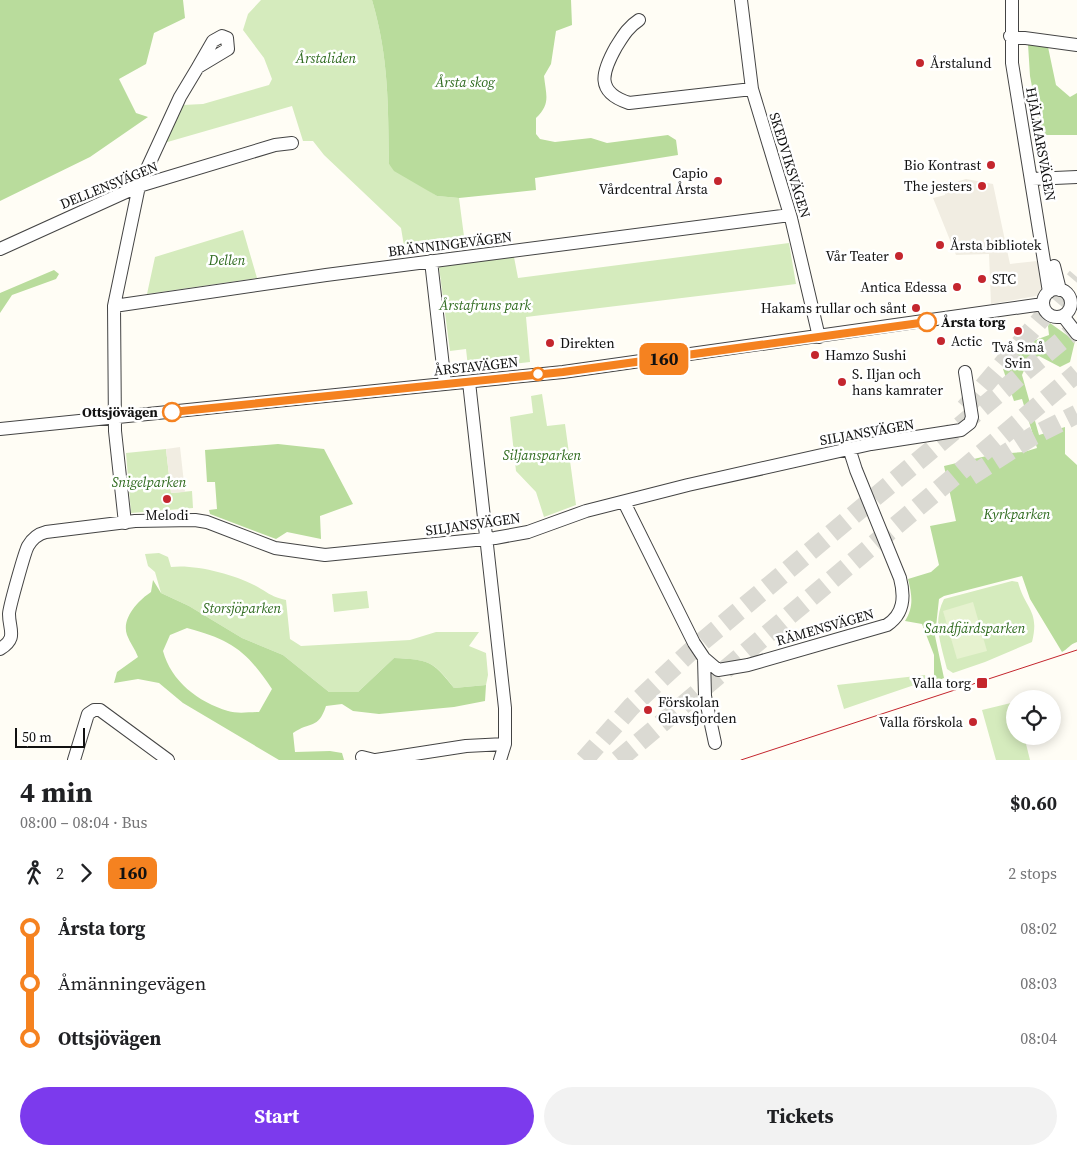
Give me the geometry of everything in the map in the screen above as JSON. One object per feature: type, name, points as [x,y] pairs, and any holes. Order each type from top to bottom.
[{"type":"street","name":"SKEDVIKSVÄGEN","points":[[741,0],[752,89],[790,215],[819,337]]},
{"type":"street","name":"HJÄLMARSVÄGEN","points":[[1012,0],[1014,36],[1035,178],[1056,275],[1055,291]]},
{"type":"street","name":"HJÄLMARSVÄGEN","points":[[1014,36],[1018,0]]},
{"type":"street","points":[[639,20],[629,27],[608,61],[604,74],[606,86],[619,100],[630,103],[752,89]]},
{"type":"street","points":[[1014,36],[1077,45]]},
{"type":"street","points":[[125,523],[115,432],[114,306],[139,186],[180,97],[198,67]]},
{"type":"street","name":"DELLENSVÄGEN","points":[[0,249],[139,186],[275,145],[292,143]]},
{"type":"street","points":[[1035,178],[1077,177]]},
{"type":"street","name":"BRÄNNINGEVÄGEN","points":[[114,306],[431,261],[790,215]]},
{"type":"street","points":[[431,261],[445,384]]},
{"type":"street","points":[[1055,291],[1069,295],[1074,305],[1063,316],[1050,315],[1043,304],[1055,291]]},
{"type":"street","name":"ÅRSTAVÄGEN","points":[[0,429],[563,372],[1043,304]]},
{"type":"street","points":[[1063,316],[1077,334]]},
{"type":"street","name":"SILJANSVÄGEN","points":[[0,648],[7,645],[12,634],[4,617],[26,549],[36,536],[46,532],[125,523],[195,520],[207,522],[275,548],[325,555],[486,539],[528,532],[586,511],[849,448],[960,430],[970,422],[972,417],[965,372]]},
{"type":"street","points":[[469,382],[505,708],[505,744],[500,760]]},
{"type":"street","name":"RÄMENSVÄGEN","points":[[704,658],[718,670],[748,665],[887,625],[898,615],[904,596],[900,578],[856,470],[849,448]]},
{"type":"street","points":[[624,502],[689,633],[704,658],[705,696],[715,743]]},
{"type":"street","points":[[74,760],[88,714],[94,710],[100,710],[168,760]]},
{"type":"street","points":[[371,759],[475,745],[505,744]]},
{"type":"green space","points":[[0,0],[183,0],[185,18],[154,33],[146,64],[119,79],[136,113],[148,117],[90,157],[0,201]]},
{"type":"green space","name":"Årstaliden","points":[[261,0],[372,0],[378,21],[385,62],[389,164],[437,196],[459,198],[465,244],[405,252],[401,228],[324,155],[313,141],[303,141],[292,106],[164,143],[183,105],[203,104],[269,85],[272,79],[264,58],[243,30],[248,14]]},
{"type":"green space","name":"Årsta skog","points":[[372,0],[571,0],[572,25],[556,31],[551,64],[544,76],[546,104],[536,118],[536,134],[540,139],[555,142],[591,138],[607,143],[668,135],[676,140],[678,155],[535,178],[536,190],[459,198],[437,196],[394,171],[389,164],[385,62],[378,21]]},
{"type":"green space","points":[[1028,44],[1048,47],[1056,85],[1070,97],[1077,93],[1077,135],[1041,135],[1030,76]]},
{"type":"green space","name":"Dellen","points":[[243,230],[257,278],[147,294],[155,257]]},
{"type":"green space","name":"Årstafruns park","points":[[789,243],[796,284],[526,317],[530,362],[471,369],[468,367],[466,349],[450,351],[439,267],[514,257],[518,278]]},
{"type":"green space","points":[[54,270],[59,274],[56,279],[12,295],[0,313],[0,293]]},
{"type":"green space","name":"Kyrkparken","points":[[1050,323],[1075,341],[1070,362],[1060,367],[1039,356],[1029,359],[1022,375],[1039,435],[1065,427],[1065,454],[1077,465],[1077,642],[1062,652],[1030,599],[1022,576],[944,596],[939,599],[935,636],[944,678],[934,682],[934,655],[922,624],[905,621],[910,611],[911,601],[908,579],[931,572],[939,565],[930,526],[956,521],[944,466],[995,454],[1024,452],[1037,448],[1022,399],[1014,401],[1003,369],[1015,354],[1030,347],[1030,342],[1049,335],[1048,326]]},
{"type":"green space","name":"Siljansparken","points":[[542,394],[547,426],[565,424],[576,505],[544,517],[536,492],[516,471],[510,417],[533,413],[531,396]]},
{"type":"green space","points":[[278,444],[324,449],[353,504],[320,516],[321,539],[287,532],[276,539],[210,514],[209,510],[217,509],[215,482],[207,482],[205,450]]},
{"type":"green space","name":"Snigelparken","points":[[166,449],[171,493],[192,491],[193,508],[131,513],[126,453]]},
{"type":"green space","name":"Storsjöparken","points":[[159,553],[168,557],[171,567],[202,568],[225,574],[286,600],[290,639],[301,646],[410,640],[436,632],[479,632],[469,646],[486,653],[488,675],[486,685],[454,688],[441,672],[429,663],[394,658],[358,692],[329,692],[283,655],[242,638],[189,606],[161,593],[155,572],[148,566],[145,554]]},
{"type":"green space","points":[[153,580],[161,593],[189,606],[242,638],[283,655],[329,692],[358,692],[394,658],[429,663],[454,688],[486,685],[485,701],[454,707],[379,714],[353,711],[342,704],[326,706],[317,722],[293,733],[295,752],[330,751],[342,753],[344,760],[279,760],[183,703],[159,683],[138,679],[114,683],[117,672],[138,657],[127,635],[127,622],[132,610],[151,592]],"holes":[[[187,628],[202,632],[236,648],[263,676],[272,689],[259,712],[228,711],[206,702],[187,689],[172,672],[163,651],[170,635]]]},
{"type":"green space","name":"Sandfjärdsparken","points":[[1012,581],[1018,582],[1033,616],[1034,631],[1032,642],[953,673],[947,669],[938,625],[940,608],[944,599]]},
{"type":"green space","points":[[367,591],[369,608],[334,612],[332,594]]},
{"type":"green space","points":[[973,602],[987,651],[957,659],[943,611]]},
{"type":"green space","points":[[925,675],[926,681],[844,709],[837,685]]},
{"type":"green space","points":[[1006,704],[1006,745],[1026,745],[1030,760],[996,760],[982,710]]},
{"type":"shaded area","name":"Årsta torg","points":[[966,179],[993,184],[1010,264],[1037,261],[1042,269],[1045,287],[1036,296],[991,304],[989,254],[956,255],[933,198],[945,195],[944,190],[956,182]]},
{"type":"shaded area","points":[[180,447],[185,492],[171,493],[166,449]]},
{"type":"tunnel","points":[[965,408],[1077,277]]},
{"type":"tunnel","points":[[584,760],[631,707],[691,651],[1077,328]]},
{"type":"tunnel","points":[[618,760],[1077,373]]},
{"type":"tunnel","points":[[971,476],[1033,436],[1077,414]]},
{"type":"tram line","points":[[741,760],[1077,650]]},
{"type":"bus line","name":"160","points":[[172,412],[563,372],[927,322]]},
{"type":"place","name":"Årstalund","points":[[920,63]]},
{"type":"place","name":"Bio Kontrast","points":[[991,165]]},
{"type":"place","name":"Capio Vårdcentral Årsta","points":[[718,181]]},
{"type":"place","name":"The jesters","points":[[982,186]]},
{"type":"place","name":"Årsta bibliotek","points":[[940,245]]},
{"type":"place","name":"Vår Teater","points":[[899,256]]},
{"type":"place","name":"STC","points":[[982,279]]},
{"type":"place","name":"Antica Edessa","points":[[957,287]]},
{"type":"place","name":"Hakams rullar och sånt","points":[[916,308]]},
{"type":"place","name":"Årsta torg","points":[[927,322]]},
{"type":"place","name":"Två Små Svin","points":[[1018,331]]},
{"type":"place","name":"Actic","points":[[941,341]]},
{"type":"place","name":"Direkten","points":[[550,343]]},
{"type":"place","name":"Hamzo Sushi","points":[[815,355]]},
{"type":"place","name":"S. Iljan och hans kamrater","points":[[842,382]]},
{"type":"place","name":"Ottsjövägen","points":[[172,412]]},
{"type":"place","name":"Melodi","points":[[167,499]]},
{"type":"place","name":"Valla torg","points":[[982,683]]},
{"type":"place","name":"Förskolan Glavsfjorden","points":[[648,710]]},
{"type":"place","name":"Valla förskola","points":[[973,722]]}]
